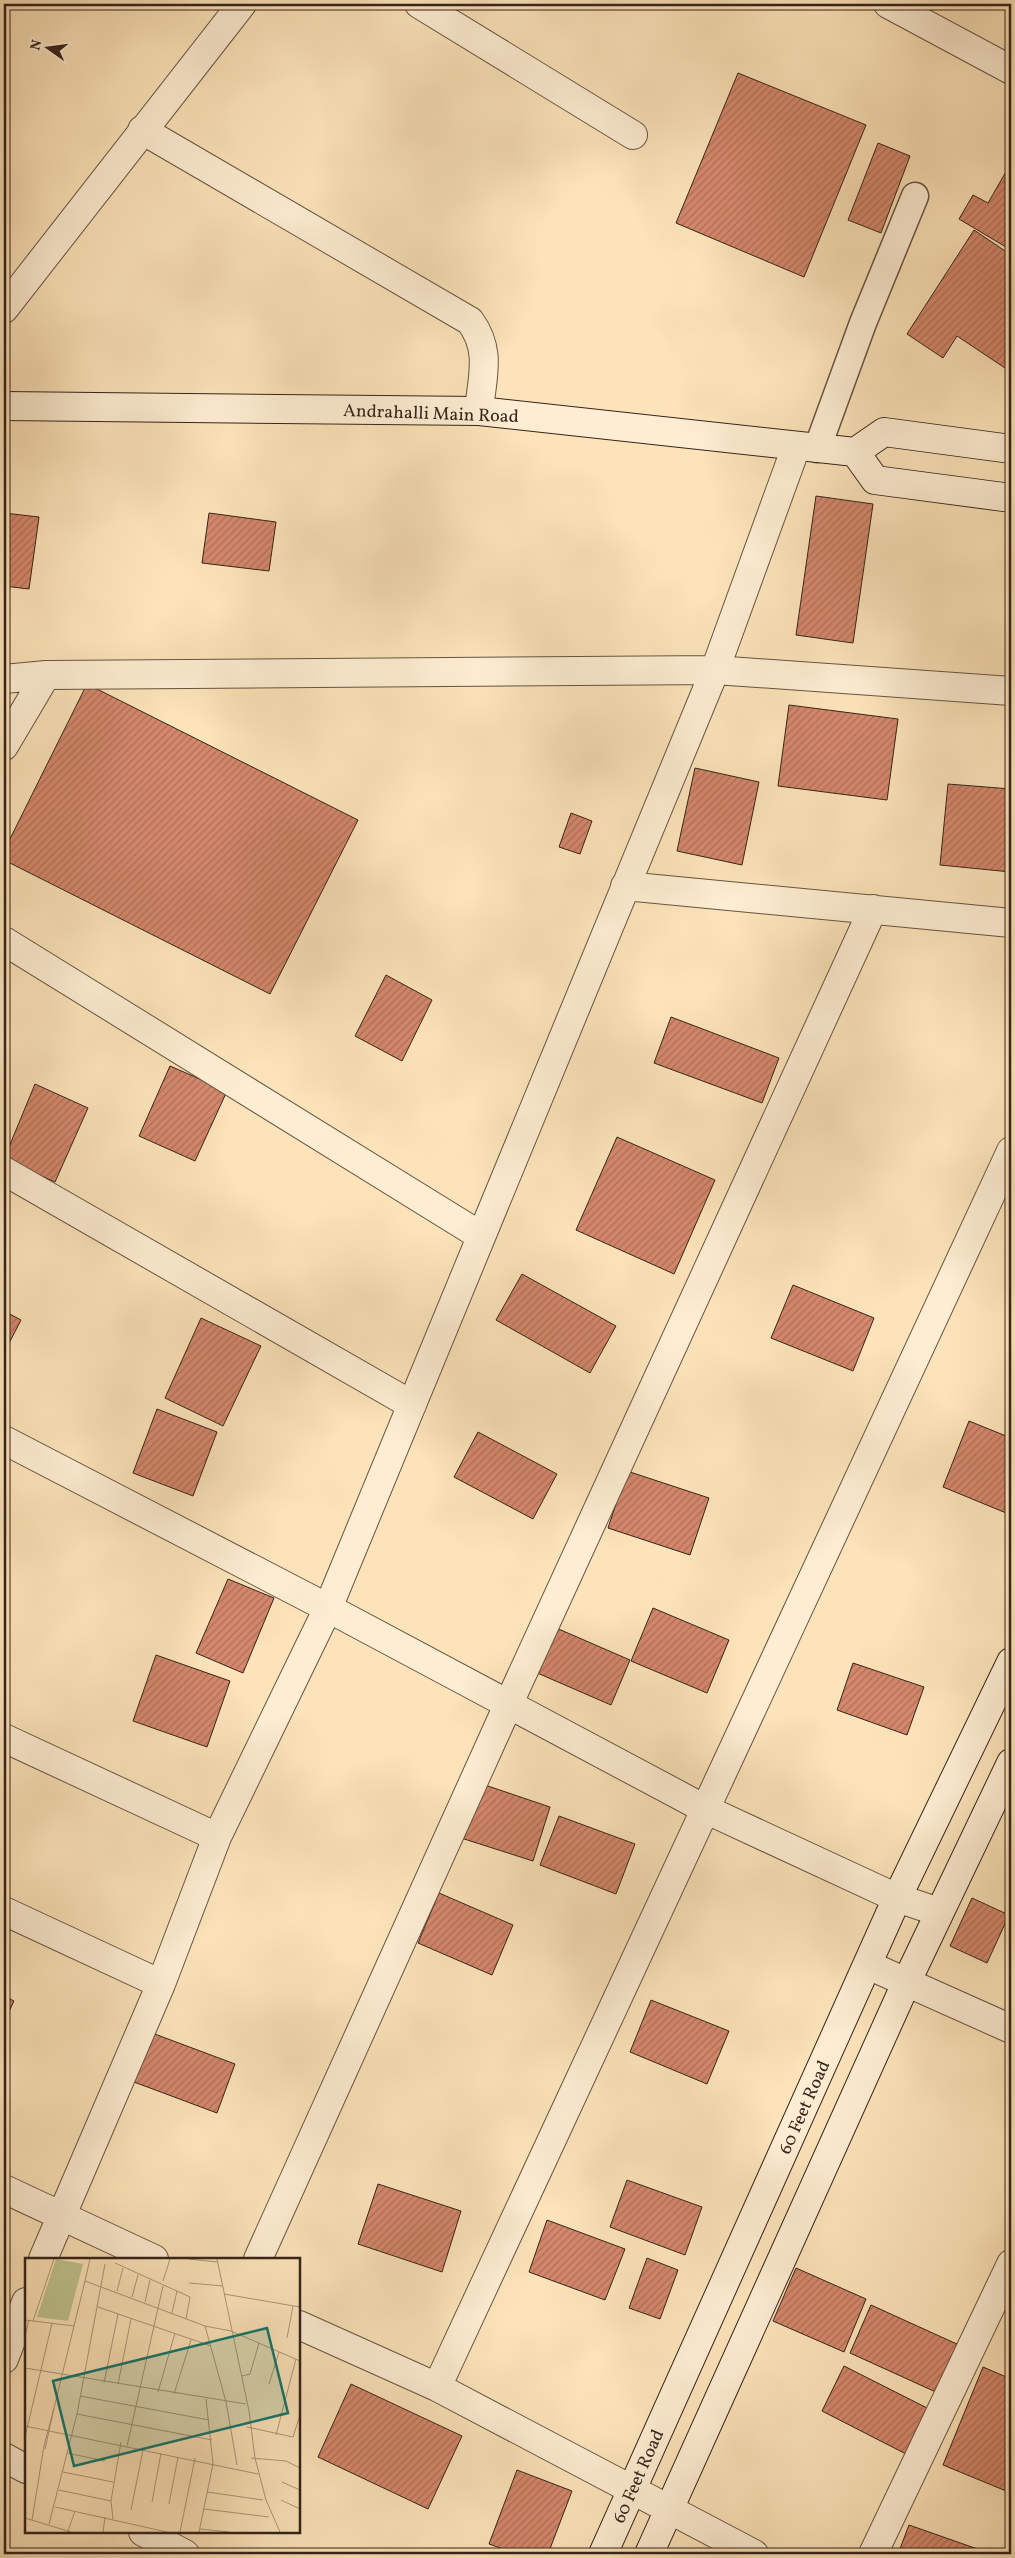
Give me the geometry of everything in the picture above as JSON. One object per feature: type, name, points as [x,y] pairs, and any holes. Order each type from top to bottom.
[{"type":"street","points":[[4,309],[242,4]]},
{"type":"street","points":[[420,4],[634,135]]},
{"type":"street","points":[[888,4],[1011,70]]},
{"type":"street","points":[[142,130],[470,321],[478,332],[485,349],[479,411]]},
{"type":"street","name":"Andrahalli Main Road","points":[[4,406],[479,411],[856,452]]},
{"type":"street","points":[[1011,449],[884,432],[856,452],[875,480],[1011,498]]},
{"type":"street","points":[[43,2258],[161,1984],[217,1837],[328,1608],[807,448]]},
{"type":"street","points":[[4,678],[46,675],[715,670],[1011,692]]},
{"type":"street","points":[[4,746],[46,675]]},
{"type":"street","points":[[626,886],[1011,923]]},
{"type":"street","points":[[258,2258],[509,1703],[873,910]]},
{"type":"street","points":[[4,941],[481,1236]]},
{"type":"street","points":[[437,2387],[1011,1151]]},
{"type":"street","points":[[4,1171],[412,1405]]},
{"type":"street","points":[[4,1440],[509,1703],[705,1809],[897,1898],[939,1912]]},
{"type":"street","name":"60 Feet Road","points":[[603,2554],[897,1898],[1011,1662]]},
{"type":"street","points":[[4,1738],[217,1837]]},
{"type":"street","points":[[649,2554],[907,1981],[1011,1763]]},
{"type":"street","points":[[4,1912],[161,1984]]},
{"type":"street","points":[[868,1964],[1011,2029]]},
{"type":"street","points":[[4,2189],[152,2258]]},
{"type":"street","points":[[873,2554],[1011,2264]]},
{"type":"street","points":[[4,2359],[25,2305]]},
{"type":"street","points":[[300,2326],[437,2387],[669,2511],[754,2554]]},
{"type":"street","points":[[4,2457],[25,2468]]},
{"type":"street","points":[[145,2533],[184,2554]]},
{"type":"lane","points":[[807,448],[863,323],[915,196]]},
{"type":"building","points":[[738,73],[866,125],[804,277],[676,223]]},
{"type":"building","points":[[878,143],[910,156],[881,233],[848,220]]},
{"type":"building","points":[[1011,163],[1011,250],[959,219],[973,195],[988,203]]},
{"type":"building","points":[[974,230],[1011,255],[1011,372],[957,336],[943,358],[907,334]]},
{"type":"building","points":[[816,496],[873,504],[853,643],[796,635]]},
{"type":"building","points":[[4,513],[39,517],[29,589],[4,586]]},
{"type":"building","points":[[209,513],[276,522],[269,571],[202,563]]},
{"type":"building","points":[[87,684],[358,820],[270,994],[4,860],[4,851]]},
{"type":"building","points":[[789,705],[898,719],[887,800],[778,786]]},
{"type":"building","points":[[695,768],[759,782],[742,865],[677,851]]},
{"type":"building","points":[[948,784],[1011,789],[1011,872],[940,865]]},
{"type":"building","points":[[571,813],[592,821],[580,854],[559,847]]},
{"type":"building","points":[[386,975],[432,1000],[402,1061],[355,1036]]},
{"type":"building","points":[[671,1017],[779,1058],[762,1103],[654,1063]]},
{"type":"building","points":[[170,1066],[227,1091],[195,1161],[139,1136]]},
{"type":"building","points":[[35,1084],[88,1108],[55,1182],[4,1159]]},
{"type":"building","points":[[617,1137],[715,1180],[674,1274],[576,1230]]},
{"type":"building","points":[[522,1274],[616,1326],[590,1373],[496,1320]]},
{"type":"building","points":[[793,1285],[874,1318],[853,1371],[771,1338]]},
{"type":"building","points":[[4,1311],[21,1320],[4,1353]]},
{"type":"building","points":[[201,1318],[261,1346],[223,1426],[165,1398]]},
{"type":"building","points":[[157,1409],[217,1432],[193,1496],[133,1473]]},
{"type":"building","points":[[969,1421],[1011,1438],[1011,1515],[943,1487]]},
{"type":"building","points":[[478,1432],[557,1474],[533,1519],[454,1477]]},
{"type":"building","points":[[627,1471],[709,1498],[690,1555],[608,1528]]},
{"type":"building","points":[[228,1579],[274,1598],[243,1673],[196,1653]]},
{"type":"building","points":[[653,1608],[729,1640],[707,1693],[631,1661]]},
{"type":"building","points":[[547,1624],[630,1660],[611,1705],[528,1669]]},
{"type":"building","points":[[156,1655],[230,1681],[207,1747],[133,1721]]},
{"type":"building","points":[[853,1663],[924,1687],[907,1735],[837,1710]]},
{"type":"building","points":[[476,1782],[550,1807],[533,1861],[458,1837]]},
{"type":"building","points":[[559,1816],[635,1844],[616,1894],[540,1865]]},
{"type":"building","points":[[439,1893],[513,1925],[492,1975],[418,1943]]},
{"type":"building","points":[[972,1898],[1009,1915],[987,1963],[950,1946]]},
{"type":"building","points":[[4,1996],[14,2001],[4,2022]]},
{"type":"building","points":[[651,2000],[729,2031],[707,2084],[630,2052]]},
{"type":"building","points":[[152,2033],[235,2064],[217,2113],[134,2082]]},
{"type":"building","points":[[627,2180],[702,2207],[685,2255],[610,2227]]},
{"type":"building","points":[[378,2184],[461,2211],[442,2272],[358,2244]]},
{"type":"building","points":[[547,2220],[625,2249],[605,2300],[529,2272]]},
{"type":"building","points":[[647,2258],[678,2270],[660,2319],[629,2308]]},
{"type":"building","points":[[796,2268],[866,2299],[844,2352],[773,2321]]},
{"type":"building","points":[[871,2305],[959,2345],[938,2393],[850,2353]]},
{"type":"building","points":[[844,2366],[931,2410],[908,2455],[822,2411]]},
{"type":"building","points":[[983,2367],[1011,2379],[1011,2493],[943,2465]]},
{"type":"building","points":[[351,2384],[462,2436],[428,2509],[318,2457]]},
{"type":"building","points":[[517,2470],[572,2491],[548,2554],[517,2554],[489,2544]]},
{"type":"building","points":[[909,2525],[989,2553],[989,2554],[898,2554]]}]
